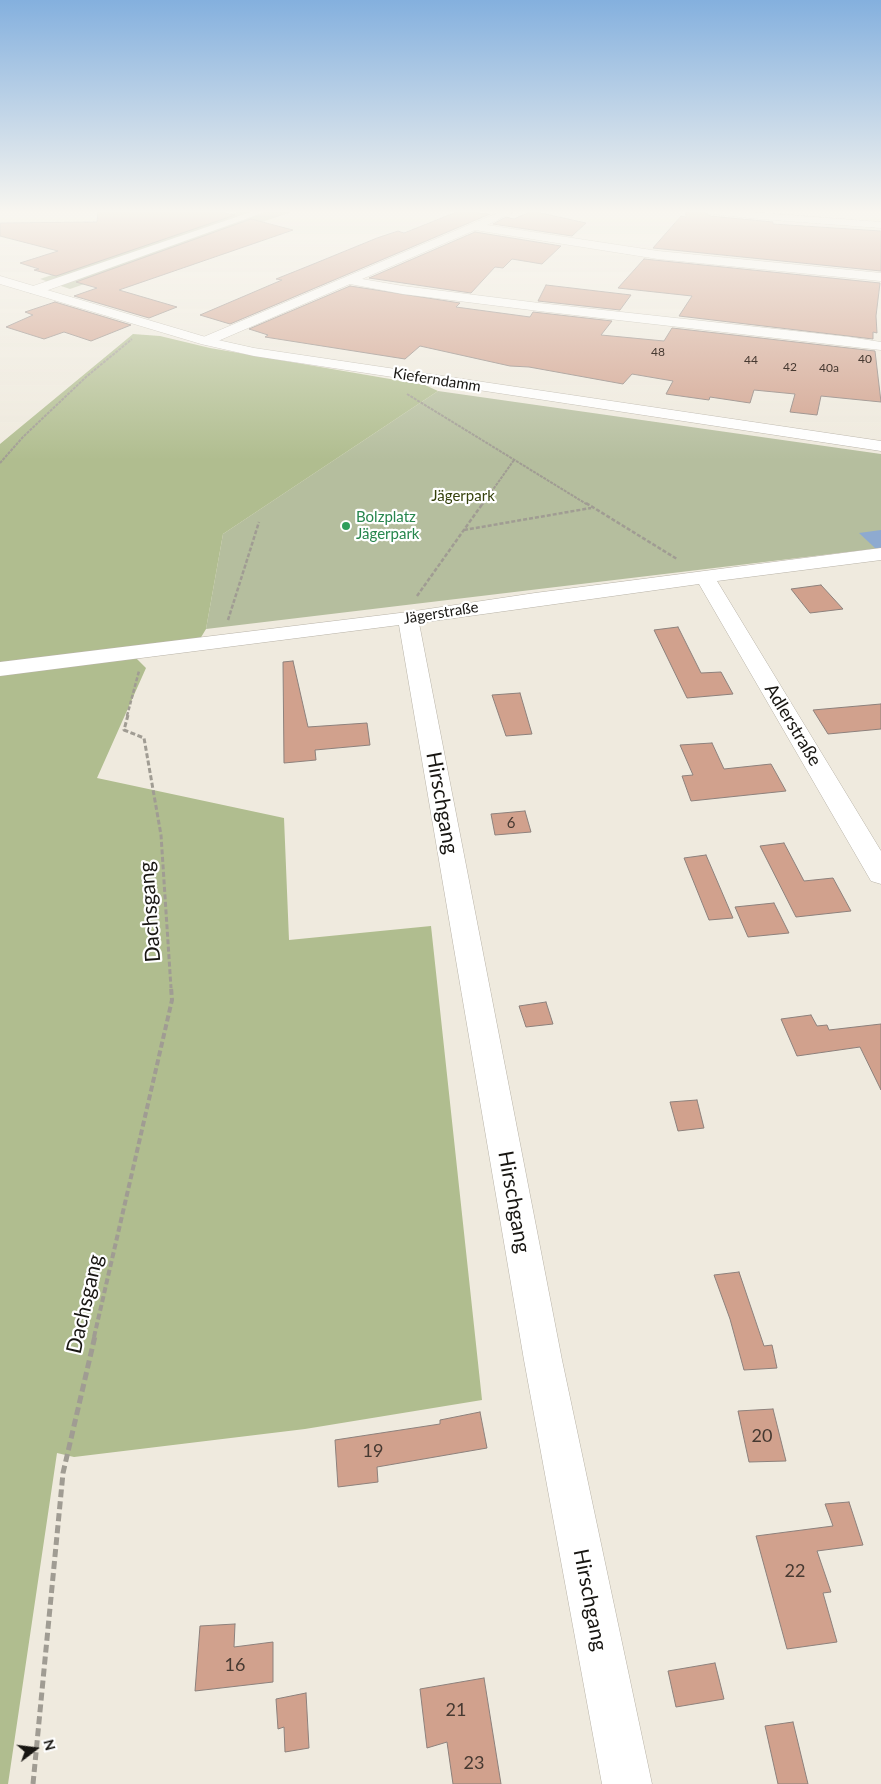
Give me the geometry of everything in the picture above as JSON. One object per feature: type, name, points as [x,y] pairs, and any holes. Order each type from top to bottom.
[{"type":"street","points":[[14,298],[24,294]]},
{"type":"street","name":"Kieferndamm","points":[[49,294],[206,341],[254,352],[881,446]]},
{"type":"street","points":[[206,341],[315,294]]},
{"type":"street","points":[[437,294],[881,346]]},
{"type":"street","name":"Jägerstraße","points":[[0,669],[414,617],[881,554]]},
{"type":"street","name":"Adlerstraße","points":[[705,577],[881,874]]},
{"type":"street","name":"Hirschgang","points":[[414,617],[542,1351],[627,1784]]},
{"type":"path","points":[[0,463],[23,437],[86,377],[143,330],[154,326]]},
{"type":"path","points":[[394,374],[383,375],[382,379],[705,577]]},
{"type":"path","points":[[414,617],[414,600],[514,460]]},
{"type":"path","points":[[464,530],[591,508]]},
{"type":"path","points":[[227,641],[229,617],[259,522]]},
{"type":"path","name":"Dachsgang","points":[[33,1784],[64,1473],[172,1000],[161,835],[144,738],[124,730],[144,651]]},
{"type":"green space","points":[[133,334],[160,336],[210,348],[425,385],[438,391],[223,534],[206,629],[200,639],[0,664],[0,444]]},
{"type":"green space","name":"Jägerpark","points":[[438,391],[881,454],[881,548],[206,629],[223,534]]},
{"type":"green space","points":[[135,657],[146,668],[97,778],[284,818],[289,940],[431,926],[482,1400],[305,1429],[74,1457],[57,1453],[8,1784],[0,1784],[0,674]]},
{"type":"water","points":[[881,530],[881,548],[875,548],[859,533]]},
{"type":"building","points":[[79,294],[134,294],[177,307],[149,318],[74,296]]},
{"type":"building","points":[[249,294],[300,294],[230,324],[200,315]]},
{"type":"building","points":[[331,294],[403,294],[460,303],[456,307],[530,317],[533,312],[612,321],[601,335],[664,341],[672,328],[875,351],[881,402],[821,396],[817,415],[790,412],[795,394],[754,390],[750,403],[710,397],[709,400],[666,394],[673,381],[632,374],[623,384],[529,367],[510,366],[420,346],[405,359],[265,337],[268,335],[249,329]]},
{"type":"building","points":[[541,294],[631,295],[620,310],[538,301]]},
{"type":"building","points":[[676,294],[879,294],[876,316],[877,333],[873,332],[873,339],[679,316],[692,296]]},
{"type":"building","points":[[55,302],[131,325],[91,341],[64,332],[44,339],[6,327],[33,315],[25,312]]},
{"type":"building","points":[[821,585],[843,609],[810,613],[791,589]]},
{"type":"building","points":[[678,627],[701,673],[721,672],[733,694],[687,698],[654,630]]},
{"type":"building","points":[[293,661],[308,727],[367,723],[370,745],[315,750],[316,760],[284,763],[283,662]]},
{"type":"building","points":[[520,693],[532,734],[506,736],[492,695]]},
{"type":"building","points":[[881,704],[881,729],[828,734],[813,710]]},
{"type":"building","points":[[712,743],[724,769],[771,764],[786,791],[691,801],[682,776],[693,775],[680,745]]},
{"type":"building","points":[[525,811],[531,832],[495,835],[491,814]]},
{"type":"building","points":[[784,843],[804,881],[833,878],[851,911],[796,917],[760,846]]},
{"type":"building","points":[[706,855],[733,918],[709,920],[684,858]]},
{"type":"building","points":[[774,903],[789,933],[748,937],[735,907]]},
{"type":"building","points":[[546,1002],[553,1024],[526,1027],[519,1006]]},
{"type":"building","points":[[811,1015],[817,1026],[827,1025],[829,1030],[881,1024],[881,1090],[860,1047],[797,1056],[781,1019]]},
{"type":"building","points":[[697,1100],[704,1128],[678,1131],[670,1102]]},
{"type":"building","points":[[739,1272],[764,1346],[772,1345],[777,1368],[744,1370],[730,1319],[714,1275]]},
{"type":"building","points":[[773,1409],[786,1461],[749,1462],[738,1411]]},
{"type":"building","points":[[480,1412],[487,1448],[377,1467],[378,1482],[338,1487],[335,1440],[440,1424],[440,1420]]},
{"type":"building","points":[[849,1502],[863,1545],[817,1551],[831,1592],[823,1593],[837,1642],[787,1649],[756,1536],[833,1526],[825,1504]]},
{"type":"building","points":[[235,1624],[234,1647],[273,1642],[273,1682],[195,1691],[200,1626]]},
{"type":"building","points":[[715,1663],[724,1699],[676,1707],[668,1671]]},
{"type":"building","points":[[484,1678],[501,1784],[453,1784],[447,1742],[427,1748],[420,1689]]},
{"type":"building","points":[[306,1693],[309,1748],[285,1752],[284,1727],[278,1729],[276,1699]]},
{"type":"building","points":[[793,1722],[808,1784],[778,1784],[765,1726]]},
{"type":"place","name":"Bolzplatz Jägerpark","points":[[346,526]]}]
